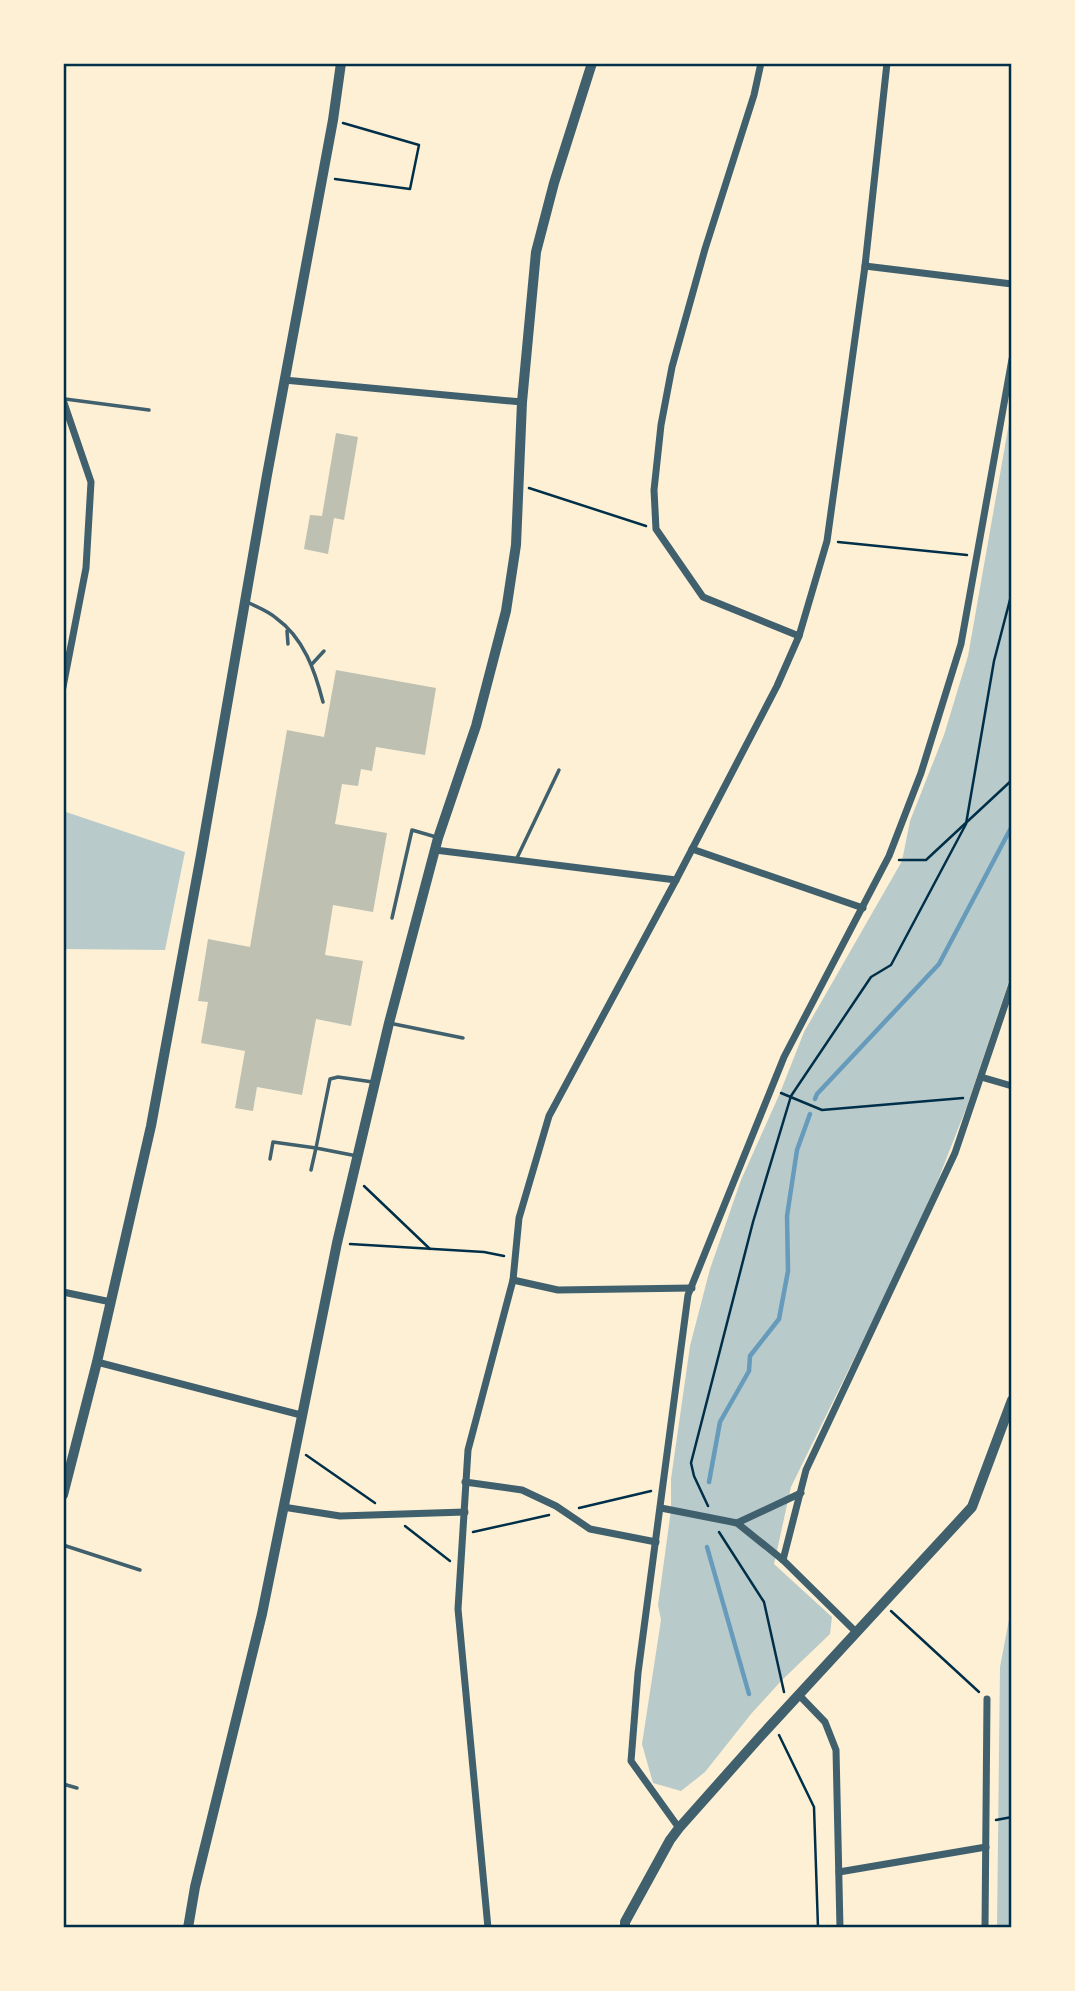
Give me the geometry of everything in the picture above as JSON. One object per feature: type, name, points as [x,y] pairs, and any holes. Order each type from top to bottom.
[{"type":"street","points":[[63,1495],[66,1470],[111,1303],[156,1099],[333,120],[341,63]]},
{"type":"street","points":[[188,1928],[195,1887],[262,1614],[337,1243],[388,1023],[438,838],[477,726],[506,611],[516,545],[522,402],[536,252],[554,183],[592,63]]},
{"type":"street","points":[[761,63],[754,95],[705,249],[672,367],[653,490],[656,529],[703,597],[799,636]]},
{"type":"street","points":[[488,1928],[458,1609],[468,1450],[513,1280],[519,1218],[549,1116],[676,880],[777,686],[799,636],[827,541],[865,267],[887,63]]},
{"type":"street","points":[[865,267],[1012,284]]},
{"type":"street","points":[[679,1828],[631,1761],[638,1673],[688,1295],[784,1057],[889,856],[921,773],[961,644],[1012,359]]},
{"type":"street","points":[[284,380],[522,402]]},
{"type":"street","points":[[63,400],[91,482],[86,568],[63,687]]},
{"type":"street","points":[[692,849],[863,908]]},
{"type":"street","points":[[435,850],[676,880]]},
{"type":"street","points":[[783,1560],[806,1470],[955,1153],[1012,984]]},
{"type":"street","points":[[981,1077],[1012,1086]]},
{"type":"street","points":[[513,1280],[558,1290],[692,1288]]},
{"type":"street","points":[[63,1292],[111,1303]]},
{"type":"street","points":[[97,1362],[301,1415]]},
{"type":"street","points":[[625,1928],[625,1922],[679,1828],[972,1507],[1012,1400]]},
{"type":"street","points":[[465,1482],[522,1490],[556,1506],[590,1528],[656,1542]]},
{"type":"street","points":[[737,1523],[801,1493]]},
{"type":"street","points":[[283,1507],[340,1516],[465,1512]]},
{"type":"street","points":[[661,1508],[737,1523],[783,1560],[856,1632]]},
{"type":"street","points":[[799,1695],[825,1722],[834,1740],[841,1928]]},
{"type":"street","points":[[985,1928],[987,1699]]},
{"type":"street","points":[[839,1872],[986,1847]]},
{"type":"lane","points":[[63,400],[149,411]]},
{"type":"lane","points":[[245,601],[277,618],[287,629],[312,664],[323,702]]},
{"type":"lane","points":[[287,629],[288,644]]},
{"type":"lane","points":[[312,664],[324,651]]},
{"type":"lane","points":[[516,860],[559,770]]},
{"type":"lane","points":[[392,918],[412,830],[438,838]]},
{"type":"lane","points":[[388,1023],[463,1038]]},
{"type":"lane","points":[[311,1170],[330,1079],[338,1077],[375,1082]]},
{"type":"lane","points":[[270,1159],[273,1142],[358,1156]]},
{"type":"lane","points":[[63,1545],[140,1570]]},
{"type":"lane","points":[[63,1784],[77,1788]]},
{"type":"path","points":[[322,177],[410,190],[419,145],[333,120]]},
{"type":"path","points":[[518,485],[656,529]]},
{"type":"path","points":[[827,541],[977,556]]},
{"type":"path","points":[[788,1707],[764,1602],[722,1539],[694,1476],[691,1463],[753,1222],[791,1097],[871,977],[891,965],[966,824],[994,661],[1012,592]]},
{"type":"path","points":[[889,856],[902,861],[926,860],[1012,780]]},
{"type":"path","points":[[771,1090],[822,1111],[974,1097]]},
{"type":"path","points":[[354,1176],[430,1249]]},
{"type":"path","points":[[337,1243],[484,1252],[514,1258]]},
{"type":"path","points":[[882,1603],[987,1699]]},
{"type":"path","points":[[773,1723],[814,1807],[818,1928]]},
{"type":"path","points":[[986,1821],[1012,1817]]},
{"type":"shaded area","points":[[1012,406],[1012,972],[967,1106],[938,1180],[897,1271],[791,1487],[774,1564],[832,1617],[830,1634],[751,1714],[705,1772],[681,1791],[653,1783],[642,1744],[661,1620],[658,1605],[671,1510],[671,1479],[690,1346],[710,1269],[741,1180],[804,1032],[902,861],[910,821],[944,735],[968,656]]},
{"type":"shaded area","points":[[63,811],[185,852],[165,950],[63,949]]},
{"type":"shaded area","points":[[1012,1604],[1012,1928],[997,1928],[1000,1667]]},
{"type":"building","points":[[336,433],[358,437],[344,520],[334,518],[328,554],[304,549],[310,515],[322,516]]},
{"type":"building","points":[[336,670],[436,688],[425,755],[376,747],[372,771],[361,769],[358,786],[342,784],[335,824],[387,833],[373,912],[333,905],[325,955],[363,961],[351,1026],[316,1019],[302,1095],[257,1087],[253,1111],[235,1108],[245,1051],[201,1043],[208,1002],[198,1001],[208,939],[250,947],[287,730],[324,737]]},
{"type":"waterway","points":[[815,1099],[939,964],[1012,826]]},
{"type":"waterway","points":[[709,1482],[720,1422],[749,1371],[750,1356],[779,1319],[788,1271],[787,1216],[797,1150],[810,1114]]},
{"type":"waterway","points":[[707,1547],[749,1694]]}]
